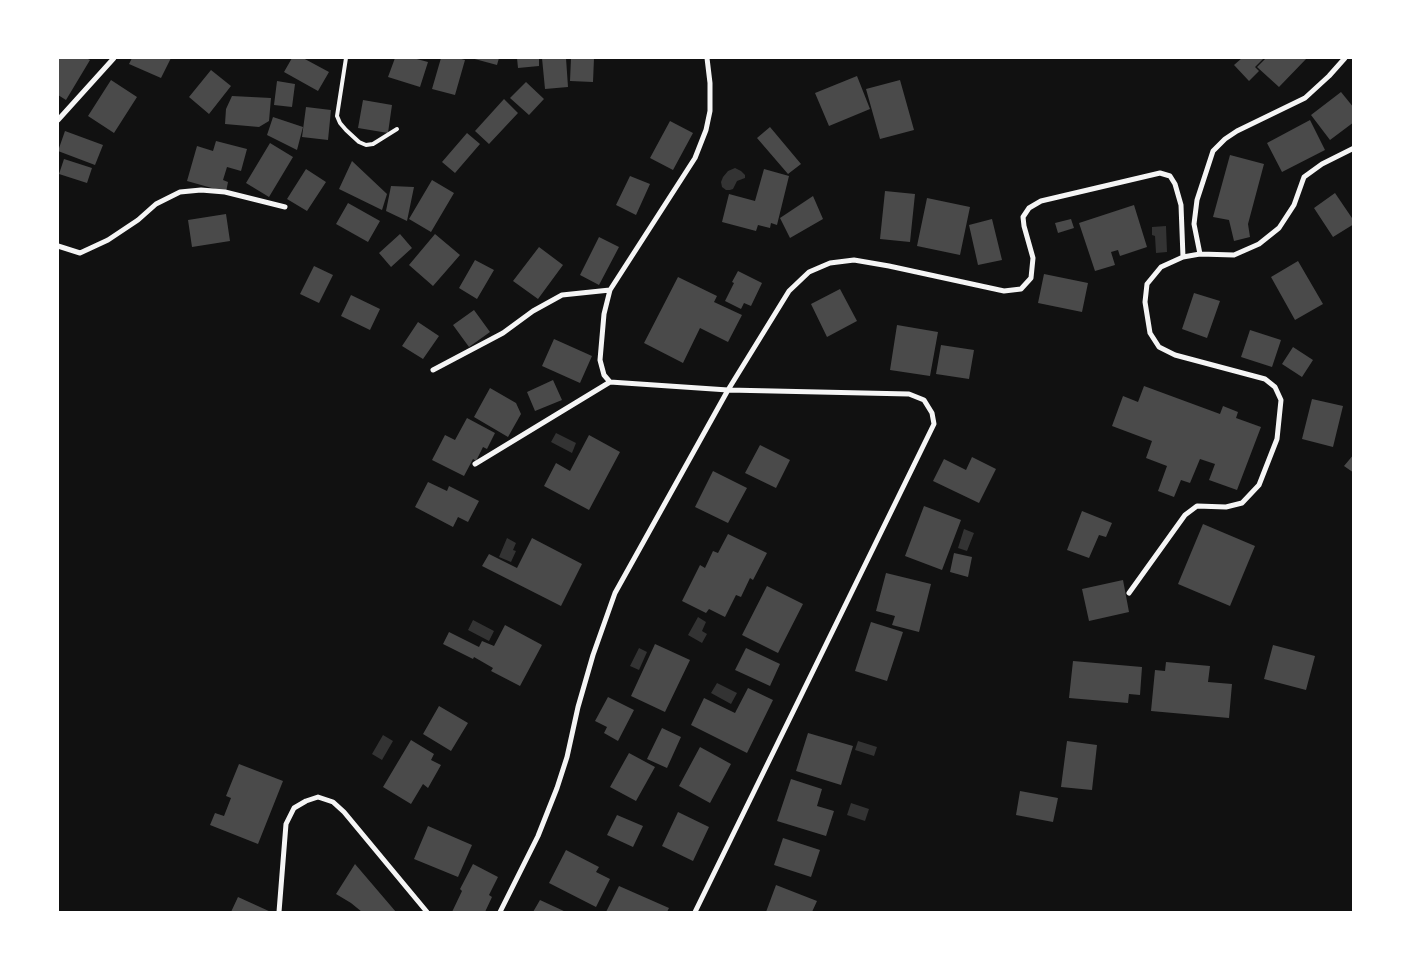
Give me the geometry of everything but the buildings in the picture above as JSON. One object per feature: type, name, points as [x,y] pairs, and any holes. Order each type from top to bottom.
[{"type":"street","points":[[58,120],[114,58]]},
{"type":"street","points":[[610,382],[604,375],[600,360],[604,314],[610,290],[695,158],[706,130],[710,111],[710,83],[707,58]]},
{"type":"street","points":[[1200,254],[1194,224],[1198,200],[1213,151],[1225,139],[1238,131],[1305,98],[1345,58]]},
{"type":"street","points":[[1129,593],[1185,514],[1198,506],[1226,507],[1242,503],[1259,485],[1277,439],[1281,400],[1275,387],[1265,379],[1175,355],[1159,346],[1150,333],[1145,302],[1147,284],[1160,267],[1183,257],[1200,254],[1234,254],[1259,244],[1279,228],[1294,204],[1304,177],[1322,164],[1354,148]]},
{"type":"street","points":[[500,912],[538,836],[556,788],[567,757],[578,707],[593,655],[615,593],[728,390],[789,291],[809,272],[830,263],[854,260],[1004,291],[1021,289],[1031,278],[1033,258],[1024,226],[1024,217],[1029,208],[1041,201],[1160,173],[1170,176],[1175,184],[1181,205],[1183,257]]},
{"type":"street","points":[[58,246],[80,253],[108,240],[138,220],[156,204],[180,192],[201,190],[225,192],[285,207]]},
{"type":"street","points":[[433,370],[503,333],[533,311],[562,295],[610,290]]},
{"type":"street","points":[[475,464],[610,382],[728,390],[909,394],[924,400],[932,413],[934,424],[695,912]]},
{"type":"street","points":[[280,912],[286,824],[294,808],[318,797],[333,802],[344,812],[427,912]]},
{"type":"lane","points":[[346,58],[337,116],[340,123],[359,142],[366,145],[373,144],[397,129]]},
{"type":"shaded area","points":[[735,168],[745,175],[745,178],[737,181],[733,189],[726,190],[722,187],[723,177],[728,171]]},
{"type":"shaded area","points":[[1166,226],[1167,252],[1156,253],[1155,236],[1152,235],[1152,227]]},
{"type":"shaded area","points":[[556,433],[576,443],[572,453],[551,442]]},
{"type":"shaded area","points":[[964,529],[974,533],[967,551],[958,548]]},
{"type":"shaded area","points":[[507,538],[516,543],[513,550],[516,551],[511,562],[499,557]]},
{"type":"shaded area","points":[[698,617],[706,622],[702,631],[707,634],[702,643],[688,635]]},
{"type":"shaded area","points":[[473,620],[494,631],[489,641],[468,630]]},
{"type":"shaded area","points":[[639,648],[647,652],[639,670],[630,666]]},
{"type":"shaded area","points":[[717,683],[737,693],[731,704],[711,693]]},
{"type":"shaded area","points":[[383,735],[393,741],[382,760],[372,754]]},
{"type":"shaded area","points":[[858,741],[877,747],[874,756],[855,750]]},
{"type":"shaded area","points":[[851,803],[869,809],[865,821],[847,815]]}]
